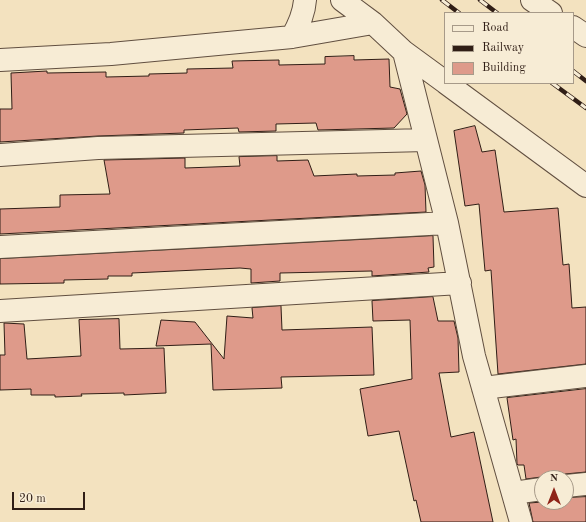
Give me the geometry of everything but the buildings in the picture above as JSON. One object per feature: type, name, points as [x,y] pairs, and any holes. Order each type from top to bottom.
[{"type":"street","points":[[292,37],[301,19],[305,0]]},
{"type":"street","points":[[342,0],[374,23],[404,52],[444,82]]},
{"type":"street","points":[[0,60],[111,54],[292,37],[374,23]]},
{"type":"street","points":[[574,28],[586,36]]},
{"type":"street","points":[[404,52],[447,223],[474,356],[521,522]]},
{"type":"street","points":[[447,84],[586,186]]},
{"type":"street","points":[[0,155],[98,148],[426,140]]},
{"type":"street","points":[[0,247],[447,223]]},
{"type":"street","points":[[0,311],[460,283]]},
{"type":"street","points":[[483,388],[586,376]]},
{"type":"street","points":[[574,485],[586,484]]},
{"type":"street","points":[[513,493],[534,491]]},
{"type":"railway","points":[[442,0],[458,12]]},
{"type":"railway","points":[[480,0],[496,12]]},
{"type":"railway","points":[[574,72],[586,81]]},
{"type":"railway","points":[[553,84],[586,108]]}]
